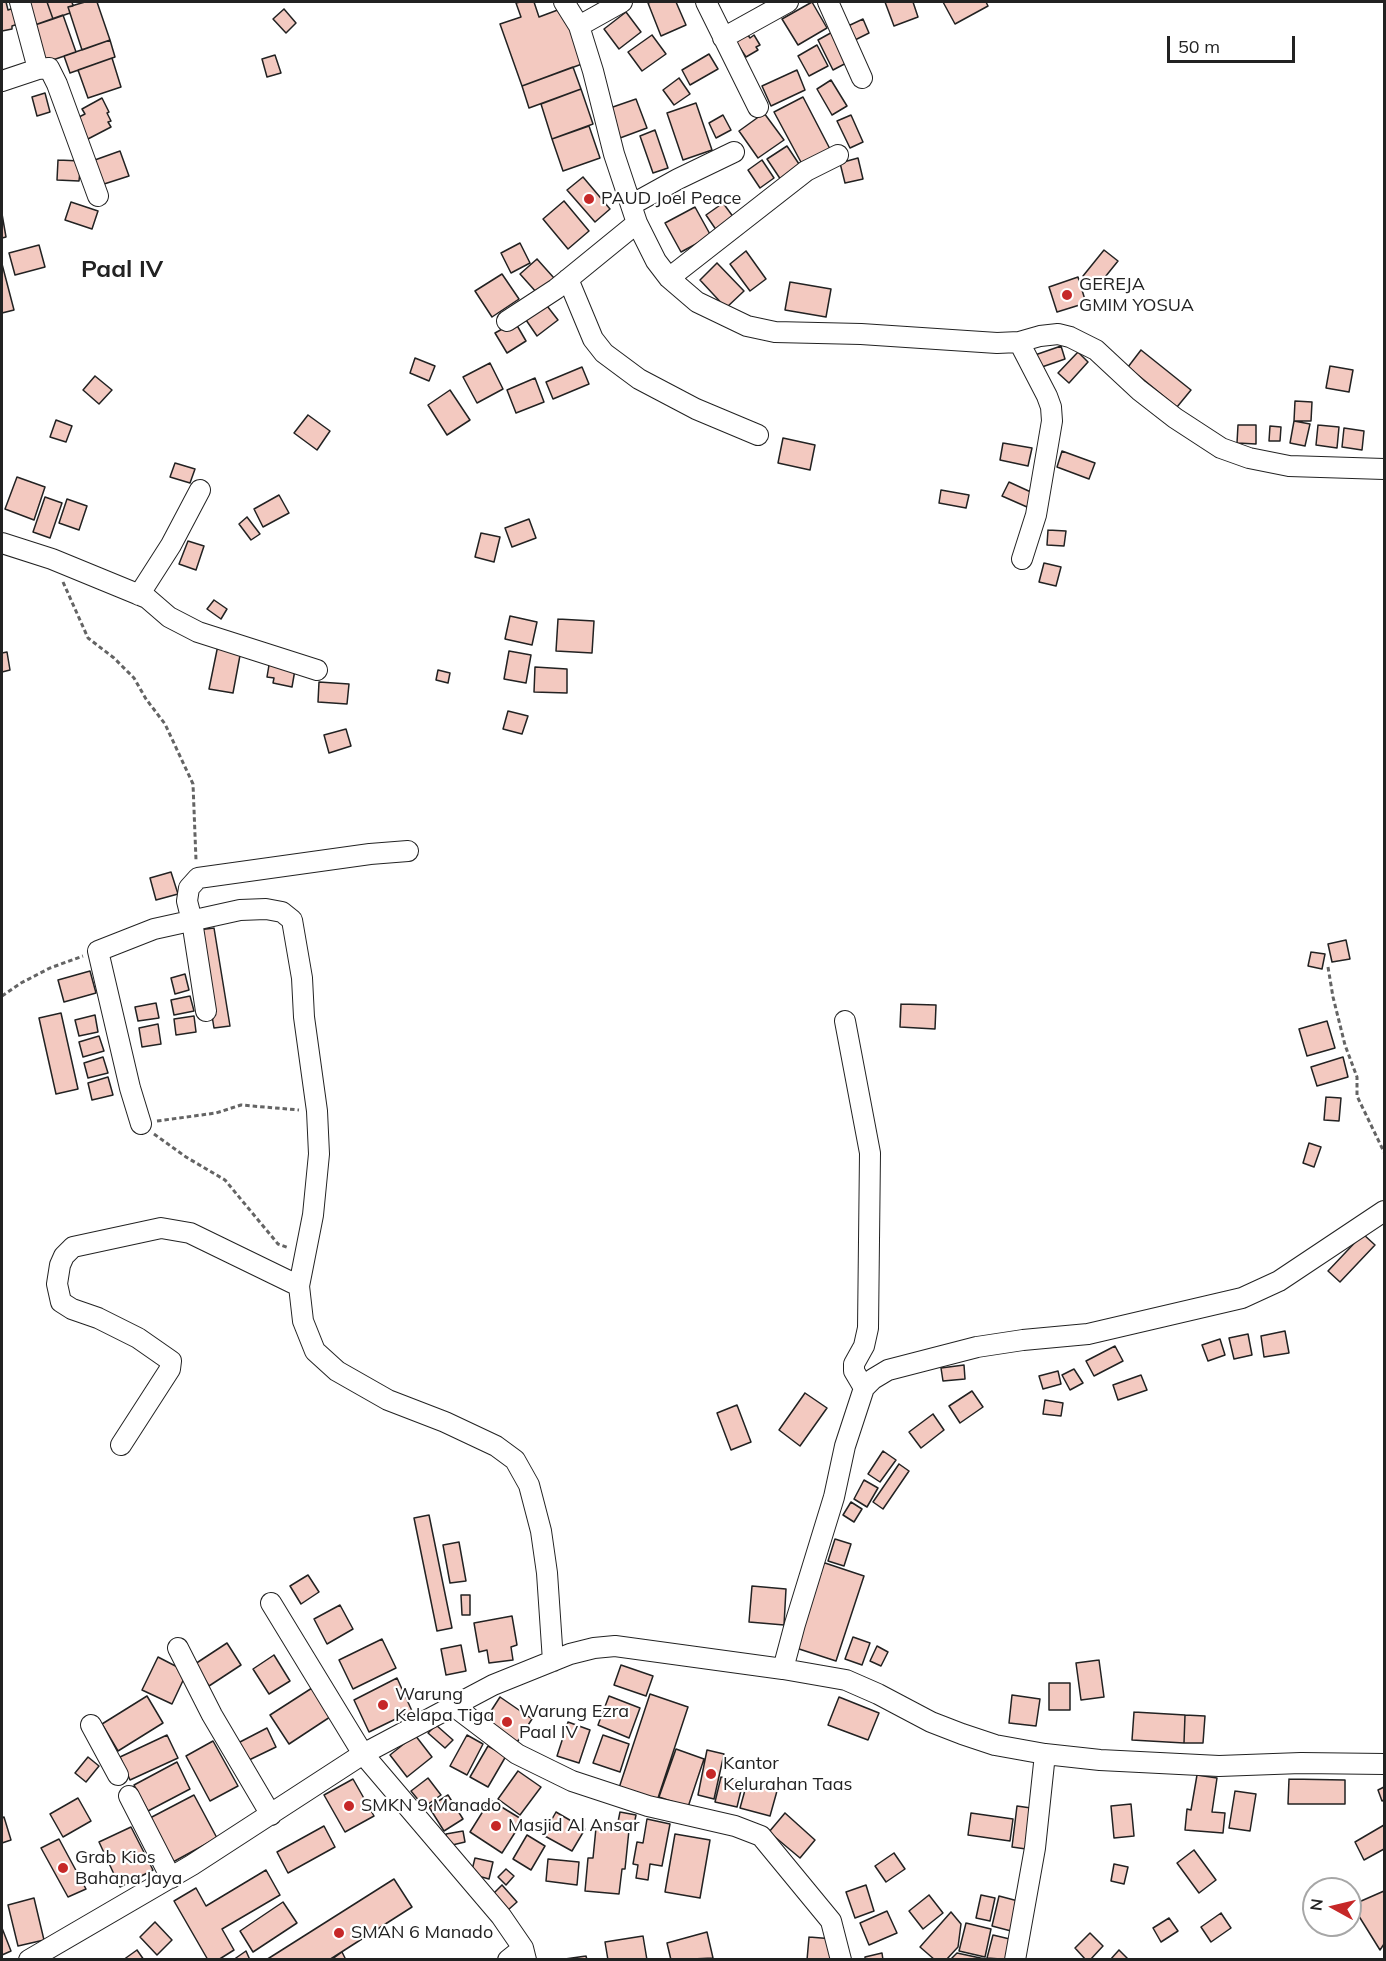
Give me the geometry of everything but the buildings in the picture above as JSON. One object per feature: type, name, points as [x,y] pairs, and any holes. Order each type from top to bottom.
[{"type":"street","points":[[20,2],[38,69]]},
{"type":"street","points":[[564,2],[579,26],[614,154],[634,214],[656,261],[669,278],[697,302],[721,316],[759,330],[776,332],[924,337],[998,343],[1019,342],[1058,334],[1070,337],[1096,350],[1139,390],[1175,418],[1221,448],[1249,458],[1289,466],[1384,469]]},
{"type":"street","points":[[579,26],[622,2]]},
{"type":"street","points":[[706,2],[758,107]]},
{"type":"street","points":[[723,38],[788,2]]},
{"type":"street","points":[[828,2],[862,78]]},
{"type":"street","points":[[2,81],[38,69],[49,68],[98,195]]},
{"type":"street","points":[[507,321],[532,306],[568,279],[634,214],[678,179],[734,152]]},
{"type":"street","points":[[669,278],[806,171],[838,155]]},
{"type":"street","points":[[568,279],[593,339],[604,353],[639,379],[696,409],[758,435]]},
{"type":"street","points":[[1019,342],[1047,396],[1052,421],[1036,515],[1022,559]]},
{"type":"street","points":[[139,595],[171,545],[200,490]]},
{"type":"street","points":[[2,543],[52,559],[147,598],[169,617],[198,632],[317,670]]},
{"type":"street","points":[[206,1011],[187,901],[189,888],[198,878],[370,854],[408,851]]},
{"type":"street","points":[[141,1124],[130,1088],[98,951],[154,929],[240,910],[266,909],[282,912],[292,920],[302,978],[304,1017],[317,1111],[319,1154],[313,1215],[299,1286],[303,1321],[315,1351],[337,1371],[388,1400],[445,1422],[496,1446],[515,1460],[530,1485],[541,1531],[547,1573],[553,1661]]},
{"type":"street","points":[[845,1021],[870,1153],[868,1328],[864,1346],[854,1364],[854,1371],[864,1388]]},
{"type":"street","points":[[783,1669],[834,1497],[845,1446],[864,1388],[873,1379],[888,1371],[977,1347],[1088,1334],[1242,1298],[1279,1281],[1384,1211]]},
{"type":"street","points":[[121,1445],[170,1369],[171,1361],[138,1338],[61,1302],[57,1284],[60,1265],[64,1256],[73,1247],[161,1228],[190,1233],[299,1286]]},
{"type":"street","points":[[271,1603],[363,1754],[501,1916],[519,1956]]},
{"type":"street","points":[[29,1959],[171,1878],[363,1754],[493,1685],[578,1652],[615,1646],[846,1680],[931,1722],[962,1734],[995,1745],[1044,1754],[1100,1760],[1220,1766],[1301,1763],[1384,1764]]},
{"type":"street","points":[[178,1648],[212,1715],[271,1815]]},
{"type":"street","points":[[455,1707],[518,1754],[572,1781],[648,1806],[735,1826],[762,1836],[831,1921],[841,1959]]},
{"type":"street","points":[[91,1725],[118,1775]]},
{"type":"street","points":[[1016,1959],[1035,1848],[1044,1754]]},
{"type":"street","points":[[129,1796],[171,1878]]},
{"type":"path","points":[[52,559],[88,638],[114,658],[134,678],[165,724],[193,784],[198,878]]},
{"type":"path","points":[[2,996],[50,968],[98,951]]},
{"type":"path","points":[[1328,968],[1345,1045],[1357,1077],[1357,1096],[1384,1152]]},
{"type":"path","points":[[141,1124],[216,1113],[241,1105],[317,1111]]},
{"type":"path","points":[[141,1124],[186,1157],[225,1180],[278,1244],[305,1255]]},
{"type":"place","name":"PAUD Joel Peace","points":[[589,199]]},
{"type":"place","name":"GEREJA GMIM YOSUA","points":[[1067,295]]},
{"type":"place","name":"Warung Kelapa Tiga","points":[[383,1705]]},
{"type":"place","name":"Warung Ezra Paal IV","points":[[507,1722]]},
{"type":"place","name":"Kantor Kelurahan Taas","points":[[711,1774]]},
{"type":"place","name":"SMKN 9 Manado","points":[[349,1806]]},
{"type":"place","name":"Masjid Al Ansar","points":[[496,1826]]},
{"type":"place","name":"Grab Kios Bahana Jaya","points":[[63,1868]]},
{"type":"place","name":"SMAN 6 Manado","points":[[339,1933]]},
{"type":"district","name":"Paal IV","points":[[122,270]]}]
